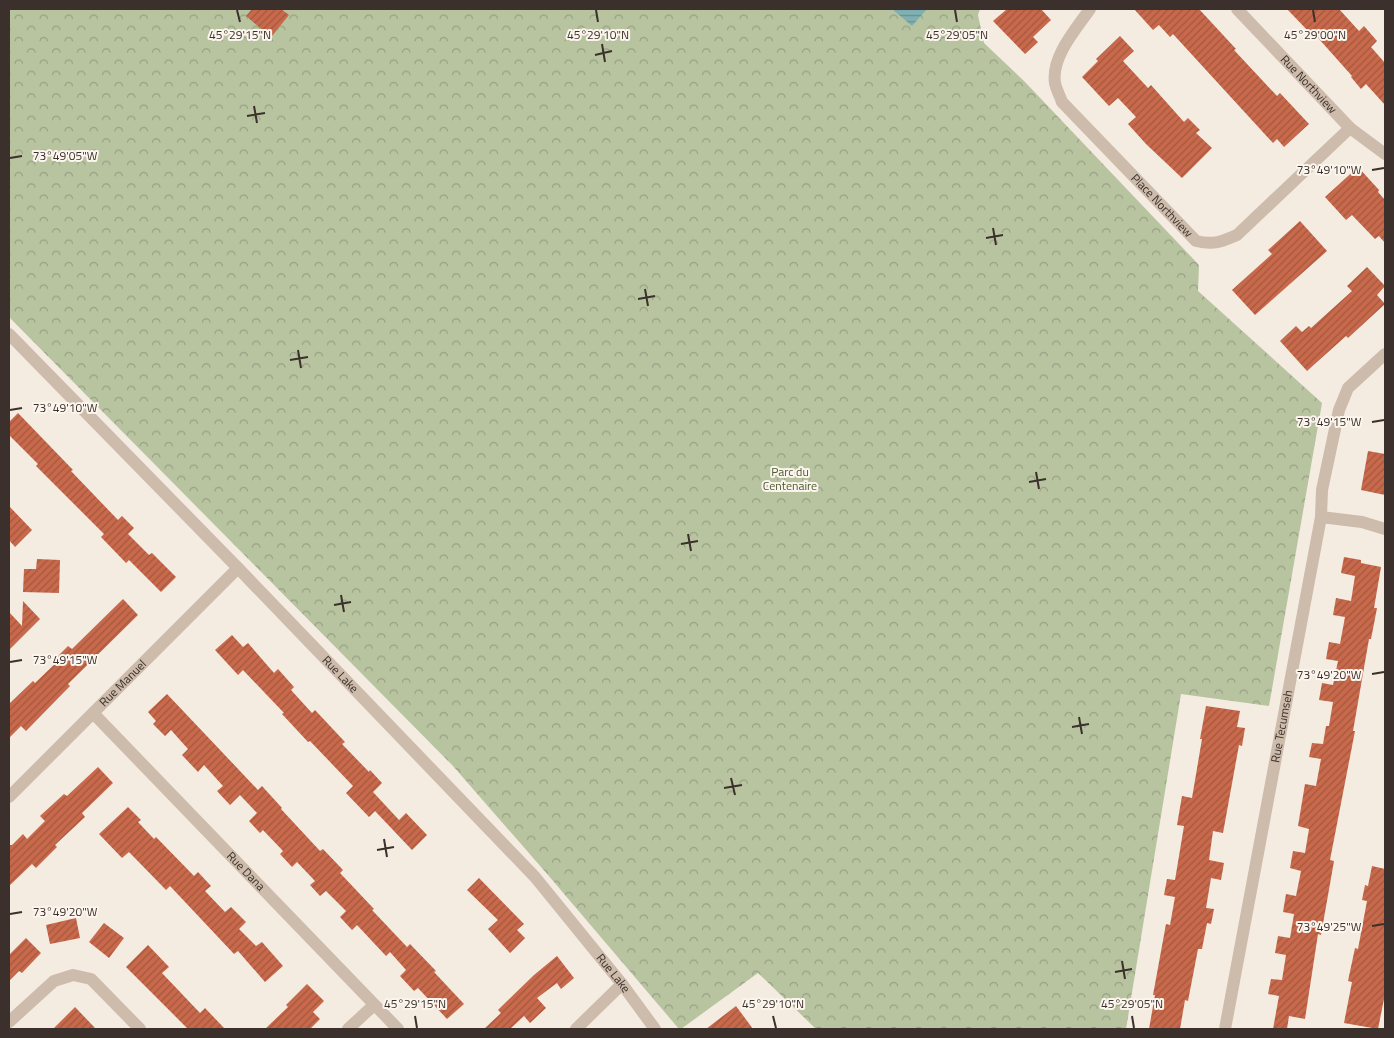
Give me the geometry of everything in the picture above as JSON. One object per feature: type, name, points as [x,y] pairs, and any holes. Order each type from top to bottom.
[{"type":"street","name":"Place Northview","points":[[1090,9],[1060,54],[1055,83],[1062,102],[1196,240],[1208,244],[1219,243],[1238,235],[1350,128]]},
{"type":"street","name":"Rue Northview","points":[[1238,9],[1350,128],[1385,154]]},
{"type":"street","name":"Rue Lake","points":[[9,334],[536,877],[622,984],[655,1029]]},
{"type":"street","name":"Rue Tecumseh","points":[[1225,1029],[1321,517],[1322,490],[1339,410],[1348,388],[1385,354]]},
{"type":"street","points":[[1321,517],[1362,522],[1385,529]]},
{"type":"street","name":"Rue Manuel","points":[[9,797],[238,568]]},
{"type":"street","name":"Rue Dana","points":[[93,713],[398,1029]]},
{"type":"street","points":[[9,1022],[54,981],[73,975],[91,979],[140,1029]]},
{"type":"street","points":[[576,1029],[622,984]]},
{"type":"street","points":[[348,1029],[374,1005]]},
{"type":"green space","name":"Parc du Centenaire","points":[[9,9],[980,9],[978,15],[984,43],[1024,81],[1199,265],[1198,291],[1322,403],[1269,706],[1181,694],[1126,1029],[816,1029],[758,973],[679,1029],[453,766],[9,317]]},
{"type":"water","points":[[892,9],[927,9],[912,26]]},
{"type":"building","points":[[252,9],[281,9],[289,15],[271,37],[246,16]]},
{"type":"building","points":[[1007,9],[1041,9],[1051,20],[1033,37],[1038,42],[1025,54],[993,21]]},
{"type":"building","points":[[1134,9],[1199,9],[1277,96],[1280,93],[1309,124],[1284,147],[1277,139],[1273,143],[1173,34],[1170,37],[1159,25],[1153,30]]},
{"type":"building","points":[[1287,9],[1339,9],[1359,31],[1364,26],[1377,41],[1371,47],[1385,63],[1385,105],[1366,84],[1361,89],[1352,76],[1311,30],[1309,32]]},
{"type":"building","points":[[1120,36],[1134,51],[1123,61],[1148,88],[1151,85],[1184,122],[1188,118],[1200,130],[1196,133],[1212,148],[1182,178],[1128,124],[1136,117],[1118,98],[1109,106],[1082,77],[1098,61],[1096,59]]},
{"type":"building","points":[[1358,167],[1379,190],[1378,192],[1385,200],[1385,243],[1379,236],[1375,239],[1352,215],[1346,220],[1325,197]]},
{"type":"building","points":[[1300,221],[1327,251],[1255,315],[1232,290],[1272,254],[1268,250]]},
{"type":"building","points":[[1367,267],[1385,286],[1377,295],[1385,304],[1348,338],[1346,336],[1307,371],[1280,341],[1296,326],[1302,332],[1309,326],[1311,328],[1352,291],[1347,286]]},
{"type":"building","points":[[18,413],[118,520],[122,516],[134,528],[128,534],[149,555],[152,553],[176,577],[161,592],[129,560],[126,563],[101,537],[104,534],[36,466],[38,464],[9,435],[9,422]]},
{"type":"building","points":[[1368,451],[1385,454],[1385,495],[1361,490]]},
{"type":"building","points":[[9,506],[32,530],[15,547],[9,540]]},
{"type":"building","points":[[1344,557],[1361,560],[1361,563],[1381,567],[1374,608],[1377,608],[1371,639],[1369,639],[1353,731],[1355,731],[1330,860],[1334,861],[1321,935],[1318,934],[1305,1019],[1289,1016],[1287,1029],[1273,1029],[1279,996],[1268,994],[1271,979],[1282,980],[1286,955],[1275,953],[1278,936],[1290,938],[1294,914],[1283,912],[1286,894],[1296,896],[1301,871],[1290,868],[1293,851],[1305,853],[1309,829],[1298,826],[1305,784],[1316,786],[1321,759],[1309,757],[1312,743],[1323,744],[1326,726],[1329,726],[1333,702],[1319,700],[1322,683],[1333,685],[1338,661],[1326,659],[1329,642],[1340,644],[1345,617],[1333,615],[1336,598],[1351,601],[1355,576],[1341,573]]},
{"type":"building","points":[[37,559],[60,560],[59,593],[23,592],[24,569],[36,569]]},
{"type":"building","points":[[123,599],[138,615],[68,684],[70,686],[26,731],[21,726],[9,738],[9,704],[59,660],[56,658],[68,646],[72,649]]},
{"type":"building","points":[[23,601],[40,619],[9,650],[9,612],[22,626]]},
{"type":"building","points":[[232,635],[243,647],[248,643],[274,673],[278,669],[294,687],[291,690],[312,713],[315,710],[345,742],[342,744],[382,783],[373,792],[399,820],[406,813],[427,835],[412,850],[375,811],[369,817],[346,793],[353,786],[310,741],[308,742],[282,714],[284,713],[243,670],[238,675],[215,650]]},
{"type":"building","points":[[167,694],[258,790],[262,786],[320,851],[323,849],[343,870],[340,873],[374,909],[372,910],[407,947],[410,944],[464,1004],[447,1019],[418,988],[414,991],[400,976],[406,970],[390,952],[386,956],[357,925],[352,930],[340,917],[346,911],[326,891],[320,896],[310,885],[315,881],[297,862],[292,867],[280,854],[283,851],[263,830],[260,833],[249,821],[257,813],[240,795],[230,805],[217,791],[223,786],[204,765],[198,772],[182,755],[188,749],[171,730],[165,736],[153,724],[156,721],[148,712]]},
{"type":"building","points":[[1206,706],[1240,711],[1237,727],[1245,728],[1242,746],[1239,745],[1223,833],[1213,831],[1209,860],[1224,863],[1221,880],[1211,878],[1206,908],[1214,909],[1211,924],[1207,923],[1202,949],[1198,949],[1188,1001],[1185,1000],[1180,1029],[1149,1029],[1166,924],[1170,925],[1175,897],[1164,895],[1167,879],[1175,880],[1184,826],[1177,825],[1182,796],[1192,798]]},
{"type":"building","points":[[98,767],[113,783],[82,813],[85,817],[55,845],[57,847],[36,868],[32,864],[9,886],[9,845],[12,845],[23,834],[27,839],[45,821],[40,816],[64,794],[67,796]]},
{"type":"building","points":[[128,807],[141,820],[138,822],[154,839],[156,837],[194,876],[198,872],[211,886],[205,891],[225,912],[231,907],[246,922],[239,929],[256,946],[262,942],[283,966],[265,982],[238,951],[234,954],[170,886],[166,890],[129,852],[122,858],[99,834]]},
{"type":"building","points":[[1372,866],[1385,869],[1385,994],[1378,1029],[1344,1023],[1352,982],[1348,981],[1355,948],[1358,949],[1367,901],[1362,900],[1365,885],[1368,886]]},
{"type":"building","points":[[479,878],[524,924],[517,930],[525,938],[510,953],[488,929],[498,920],[467,890]]},
{"type":"building","points":[[76,918],[80,938],[50,944],[46,925]]},
{"type":"building","points":[[104,923],[124,938],[109,958],[89,942]]},
{"type":"building","points":[[26,938],[41,953],[22,973],[19,971],[9,981],[9,955]]},
{"type":"building","points":[[148,945],[169,967],[162,973],[200,1013],[205,1008],[225,1029],[188,1029],[126,967]]},
{"type":"building","points":[[557,956],[574,978],[561,989],[557,983],[537,998],[546,1008],[530,1023],[524,1016],[510,1029],[484,1029],[501,1013],[498,1010],[534,975]]},
{"type":"building","points":[[307,984],[324,1001],[313,1012],[320,1019],[310,1029],[265,1029],[288,1007],[286,1005]]},
{"type":"building","points":[[736,1006],[753,1029],[706,1029]]},
{"type":"building","points":[[75,1007],[96,1029],[53,1029]]}]
